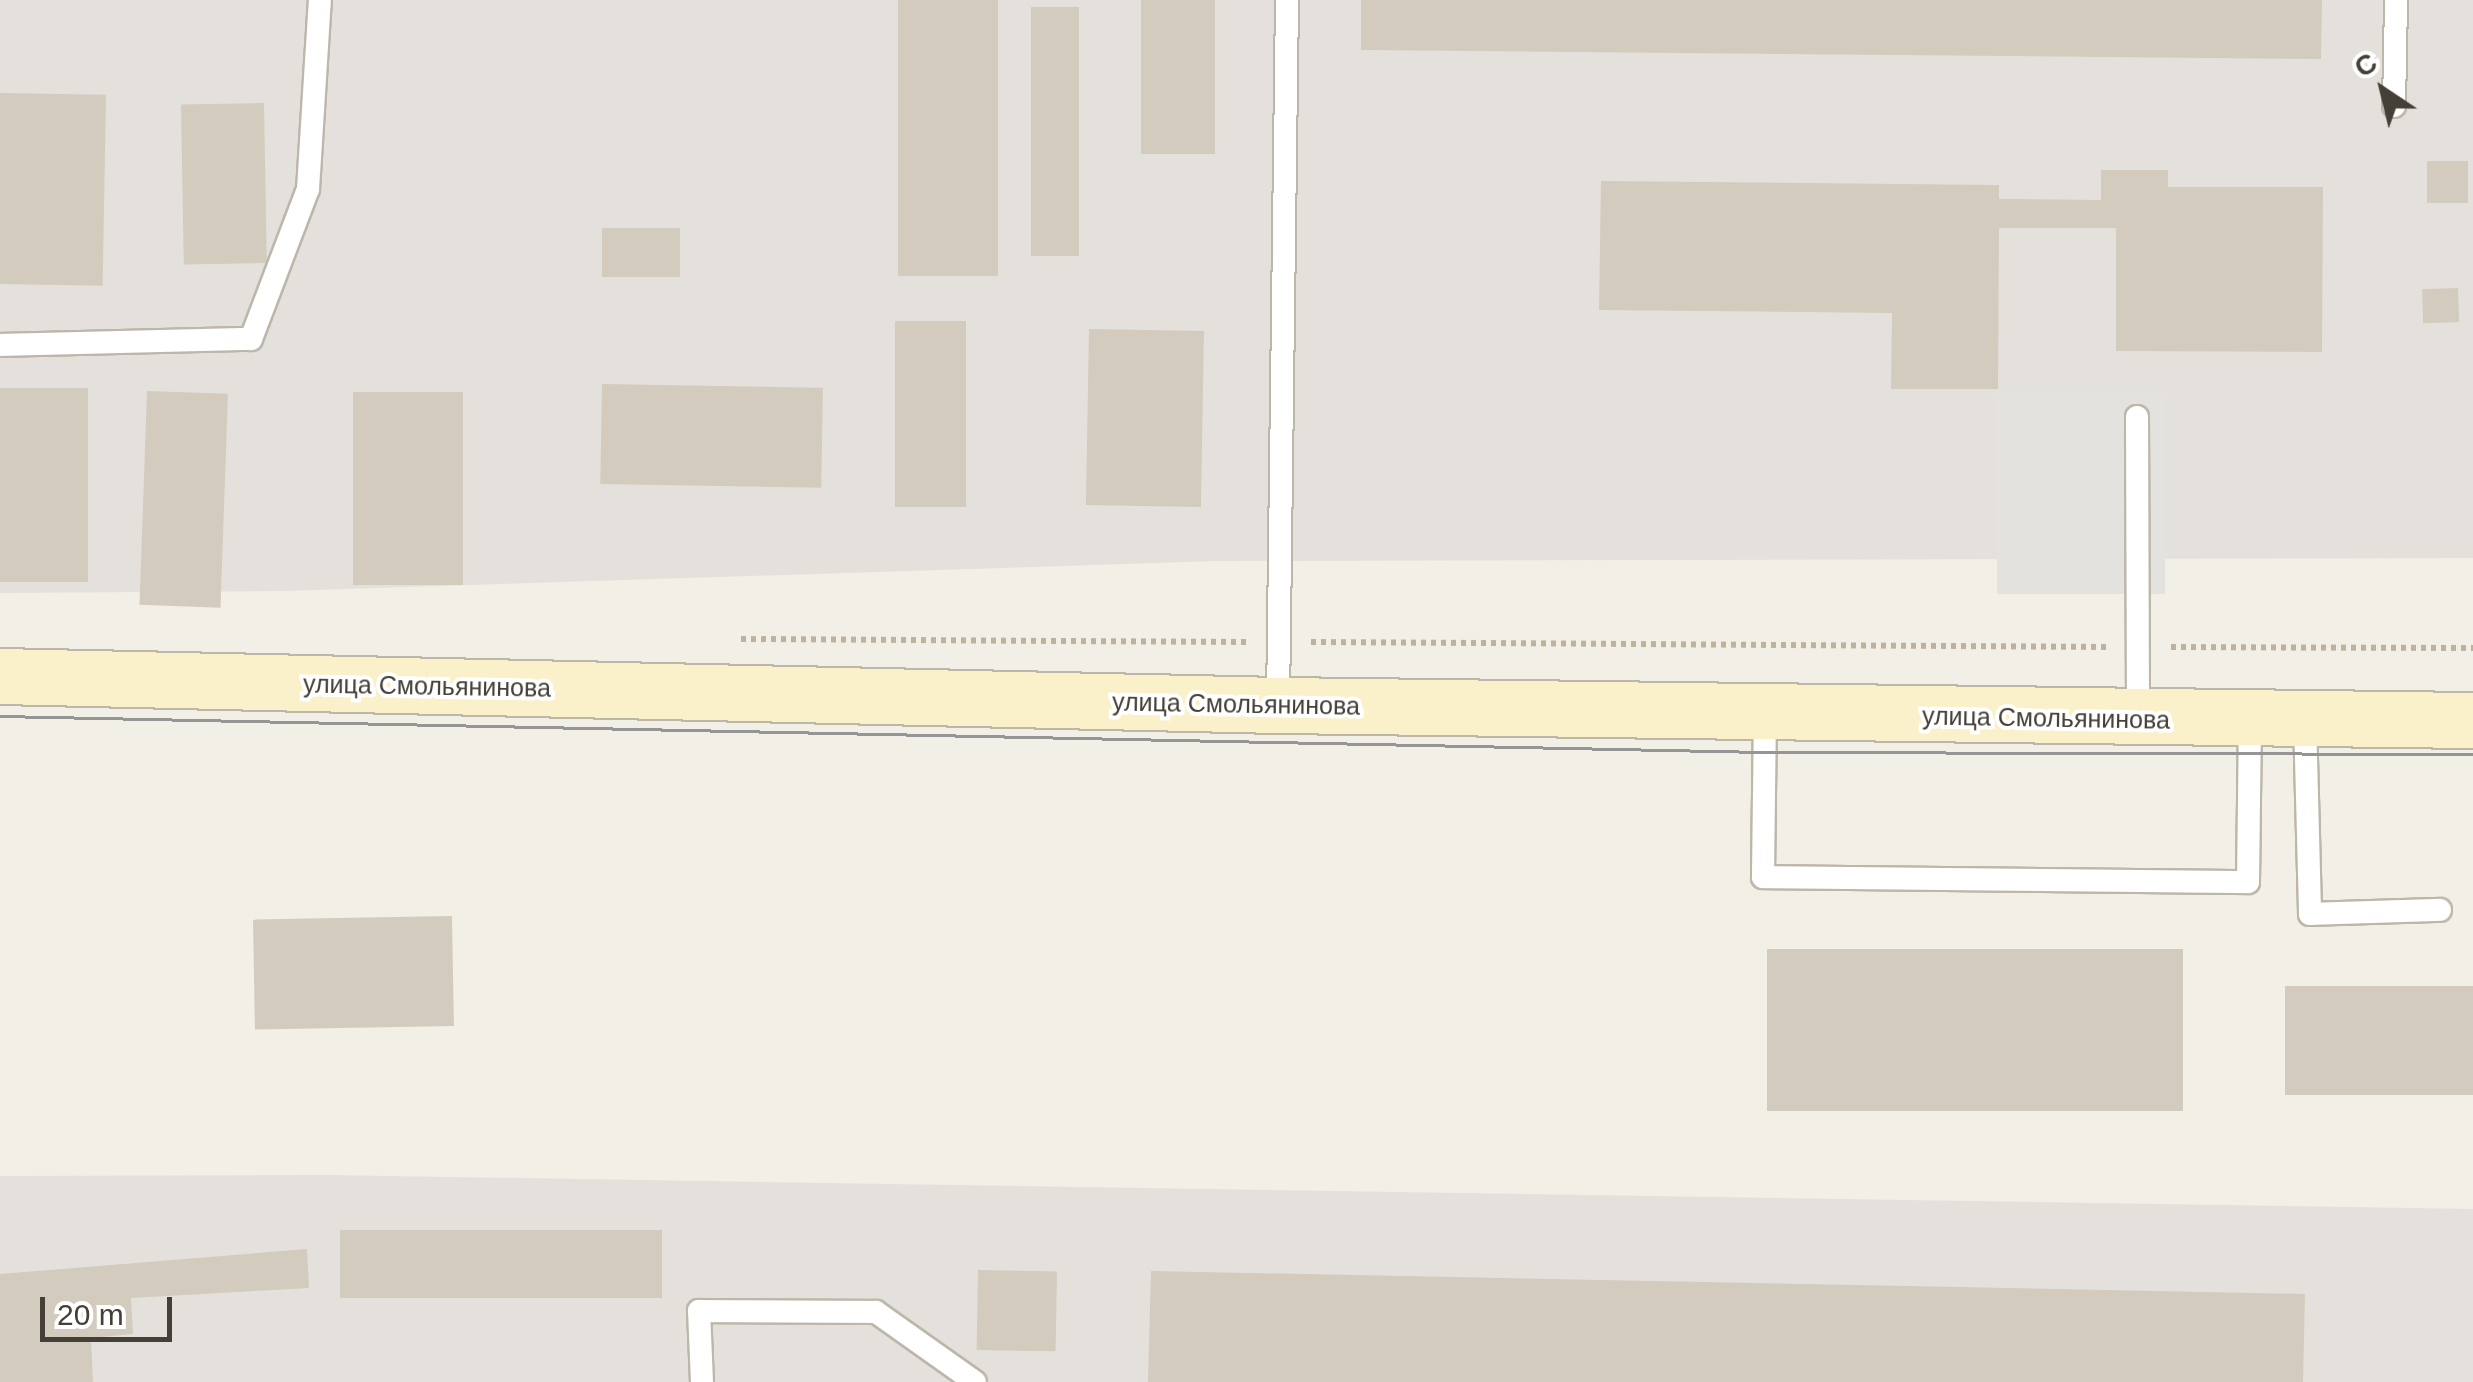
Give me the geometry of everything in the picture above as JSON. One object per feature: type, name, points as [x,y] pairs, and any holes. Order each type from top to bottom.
[{"type":"street","name":"улица Смольянинова","points":[[0,676],[1278,705],[2138,720],[2473,720]]},
{"type":"lane","points":[[0,345],[251,340],[308,189],[320,0]]},
{"type":"lane","points":[[1278,705],[1287,0]]},
{"type":"lane","points":[[2394,106],[2396,0]]},
{"type":"lane","points":[[2137,417],[2138,720]]},
{"type":"lane","points":[[1764,712],[1762,877],[2248,882],[2250,720]]},
{"type":"lane","points":[[2305,720],[2310,914],[2440,910]]},
{"type":"lane","points":[[702,1382],[700,1311],[876,1312],[975,1382]]},
{"type":"path","points":[[719,639],[2473,648]]},
{"type":"shaded area","points":[[0,0],[2473,0],[2473,558],[1218,561],[284,591],[0,593]]},
{"type":"shaded area","points":[[1997,393],[2165,393],[2165,594],[1997,594]]},
{"type":"shaded area","points":[[327,1175],[2473,1209],[2473,1382],[0,1382],[0,1176]]},
{"type":"building","points":[[898,0],[998,0],[998,276],[898,276]]},
{"type":"building","points":[[1141,0],[1215,0],[1215,154],[1141,154]]},
{"type":"building","points":[[1361,0],[2322,0],[2321,59],[1361,50]]},
{"type":"building","points":[[1031,7],[1079,7],[1079,256],[1031,256]]},
{"type":"building","points":[[0,93],[106,95],[103,286],[0,284]]},
{"type":"building","points":[[264,103],[267,263],[184,264],[181,104]]},
{"type":"building","points":[[2427,161],[2468,161],[2468,203],[2427,203]]},
{"type":"building","points":[[2101,170],[2168,170],[2168,187],[2323,187],[2322,352],[2116,351],[2116,228],[1999,228],[1998,389],[1891,389],[1892,313],[1599,310],[1601,181],[1999,185],[1999,199],[2101,200]]},
{"type":"building","points":[[602,228],[680,228],[680,277],[602,277]]},
{"type":"building","points":[[2458,288],[2459,322],[2423,323],[2422,289]]},
{"type":"building","points":[[895,321],[966,321],[966,507],[895,507]]},
{"type":"building","points":[[1089,329],[1204,331],[1201,507],[1086,505]]},
{"type":"building","points":[[602,384],[823,388],[821,488],[600,484]]},
{"type":"building","points":[[0,388],[88,388],[88,582],[0,582]]},
{"type":"building","points":[[147,391],[228,394],[220,608],[140,605]]},
{"type":"building","points":[[353,392],[463,392],[463,585],[353,585]]},
{"type":"building","points":[[452,916],[454,1026],[255,1029],[253,919]]},
{"type":"building","points":[[1767,949],[2183,949],[2183,1111],[1767,1111]]},
{"type":"building","points":[[2285,986],[2473,986],[2473,1095],[2285,1095]]},
{"type":"building","points":[[340,1230],[662,1230],[662,1298],[340,1298]]},
{"type":"building","points":[[307,1249],[309,1288],[131,1298],[133,1334],[91,1338],[93,1382],[0,1382],[0,1274]]},
{"type":"building","points":[[978,1270],[1057,1271],[1056,1351],[977,1350]]},
{"type":"building","points":[[1151,1271],[2305,1294],[2303,1382],[1148,1382]]},
{"type":"tram line","points":[[0,716],[1764,752],[2473,754]]}]
